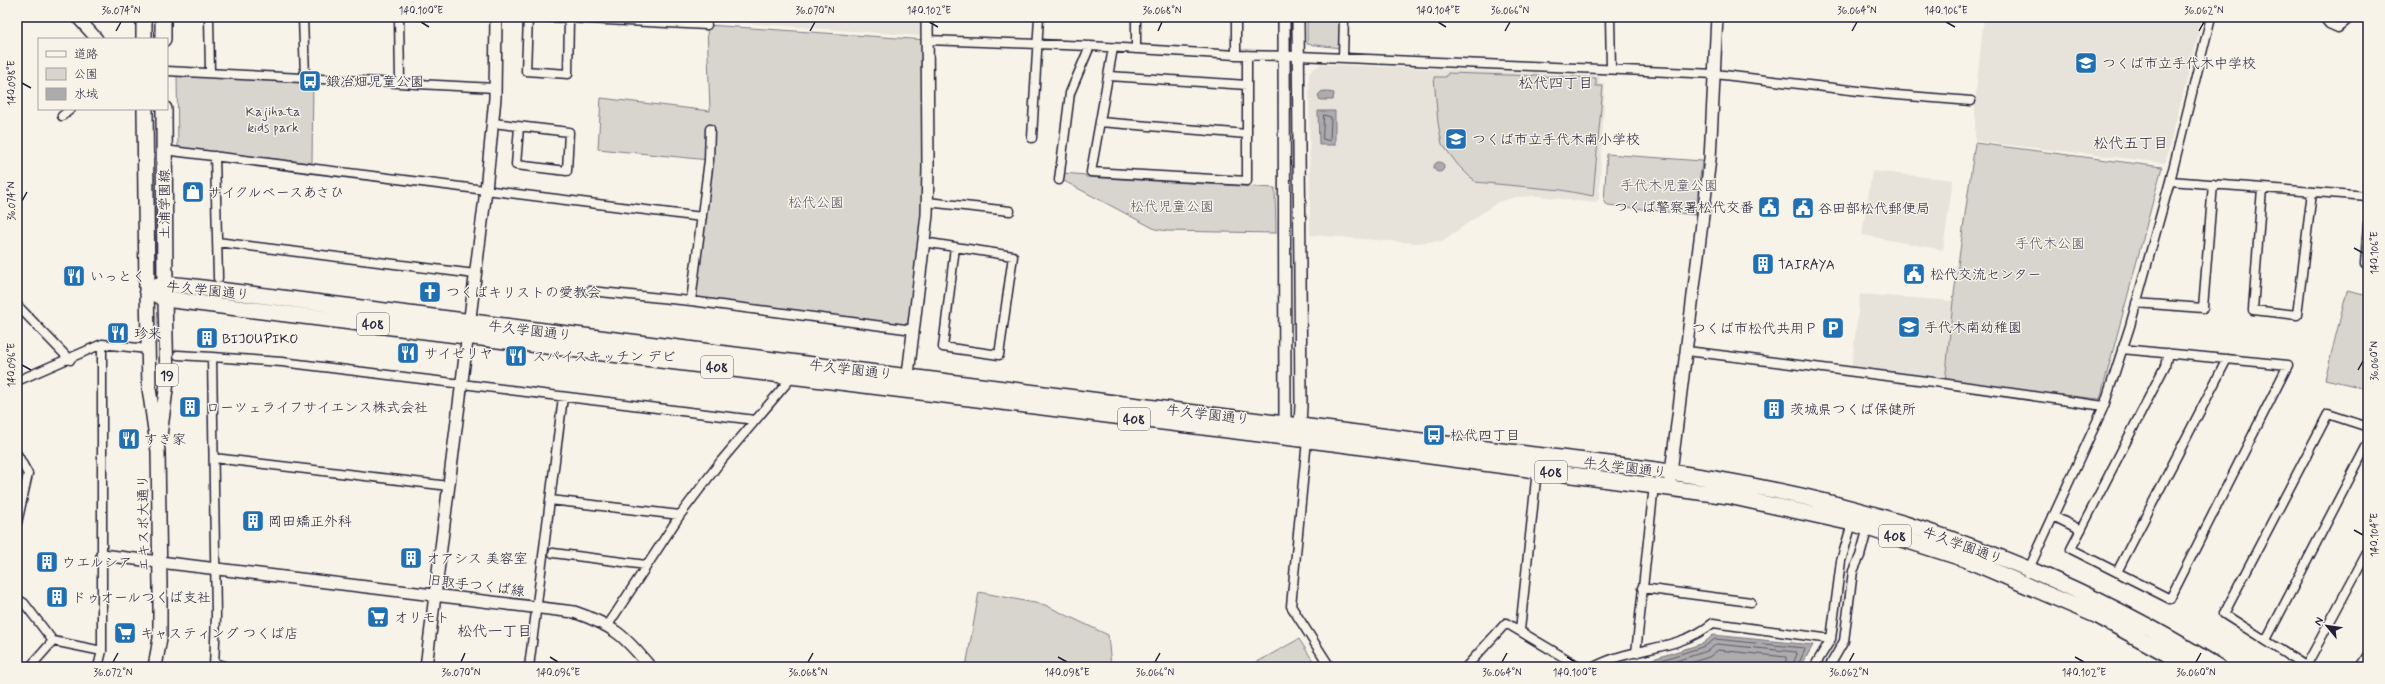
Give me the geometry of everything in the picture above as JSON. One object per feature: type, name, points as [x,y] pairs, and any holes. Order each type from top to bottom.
[{"type":"highway","points":[[144,17],[144,38]]},
{"type":"highway","points":[[163,17],[163,38]]},
{"type":"highway","name":"土浦学園線","points":[[145,110],[147,289]]},
{"type":"highway","name":"土浦学園線","points":[[164,110],[165,291]]},
{"type":"highway","name":"牛久学園通り","points":[[147,289],[907,383],[1285,423],[1670,480],[1766,488],[1855,510],[1946,538],[2026,576],[2139,622],[2218,667]]},
{"type":"highway","name":"牛久学園通り","points":[[469,329],[792,377],[907,383],[1290,438],[1654,485],[1670,480],[1868,527],[1965,559],[2026,576],[2191,667]]},
{"type":"main road","name":"エキスポ大通り","points":[[147,289],[147,349],[149,388],[158,451],[160,638],[155,667]]},
{"type":"main road","name":"エキスポ大通り","points":[[158,451],[167,382],[165,291]]},
{"type":"street","points":[[77,17],[96,38]]},
{"type":"street","points":[[209,17],[210,73]]},
{"type":"street","points":[[303,17],[305,77]]},
{"type":"street","points":[[398,17],[400,82]]},
{"type":"street","points":[[426,667],[486,190],[493,123],[496,17]]},
{"type":"street","points":[[528,17],[526,71],[568,74],[569,18]]},
{"type":"street","points":[[547,17],[707,25]]},
{"type":"street","points":[[907,383],[927,202],[927,17]]},
{"type":"street","points":[[1032,138],[1039,45],[1038,17]]},
{"type":"street","points":[[1136,17],[1136,49]]},
{"type":"street","points":[[1236,17],[1236,55]]},
{"type":"street","points":[[1284,17],[1285,423],[1290,438]]},
{"type":"street","points":[[1290,438],[1300,425],[1298,17]]},
{"type":"street","points":[[1344,17],[1344,58]]},
{"type":"street","points":[[1610,17],[1611,69]]},
{"type":"street","points":[[1670,480],[1710,159],[1717,17]]},
{"type":"street","points":[[2026,576],[2104,406],[2136,303],[2170,181],[2211,17]]},
{"type":"street","points":[[2323,17],[2329,24],[2338,28],[2352,17]]},
{"type":"street","points":[[927,40],[1090,46],[1236,55],[1284,55],[1715,74],[1884,94],[1971,101]]},
{"type":"street","points":[[1059,180],[1070,93],[1090,46]]},
{"type":"street","points":[[1114,48],[1091,172],[1247,181],[1248,55]]},
{"type":"street","points":[[168,71],[495,88]]},
{"type":"street","points":[[1109,76],[1247,85]]},
{"type":"street","points":[[62,116],[70,110]]},
{"type":"street","points":[[1100,122],[1247,134]]},
{"type":"street","points":[[493,123],[569,132],[567,171],[516,165],[519,127]]},
{"type":"street","points":[[691,301],[709,160],[710,129]]},
{"type":"street","points":[[164,150],[702,217]]},
{"type":"street","points":[[216,156],[218,278]]},
{"type":"street","points":[[2170,181],[2368,196]]},
{"type":"street","points":[[2136,303],[2203,308],[2213,184]]},
{"type":"street","points":[[2262,188],[2253,310],[2297,315],[2312,192]]},
{"type":"street","points":[[927,202],[1010,211]]},
{"type":"street","points":[[2368,224],[2365,264],[2368,265]]},
{"type":"street","points":[[217,242],[475,274]]},
{"type":"street","points":[[923,242],[955,247],[1012,256],[999,355],[943,347],[955,247]]},
{"type":"street","points":[[590,290],[691,301],[913,330]]},
{"type":"street","points":[[17,305],[70,360]]},
{"type":"street","points":[[17,381],[70,360],[102,344],[147,349]]},
{"type":"street","points":[[98,667],[102,651],[102,555],[100,513],[102,344]]},
{"type":"street","points":[[2122,349],[2168,353],[2288,365],[2170,599],[2071,548],[2165,366],[2168,353]]},
{"type":"street","points":[[1686,351],[1934,382],[2104,406]]},
{"type":"street","points":[[178,355],[282,362],[755,420]]},
{"type":"street","points":[[212,357],[215,665],[228,667]]},
{"type":"street","points":[[2117,572],[2227,359]]},
{"type":"street","points":[[608,625],[680,515],[755,420],[792,377]]},
{"type":"street","points":[[529,667],[563,397]]},
{"type":"street","points":[[2368,427],[2328,414],[2224,614],[2307,667],[2368,551]]},
{"type":"street","points":[[1307,440],[1291,606],[1330,667]]},
{"type":"street","points":[[2266,640],[2368,443]]},
{"type":"street","points":[[17,454],[28,474],[17,523]]},
{"type":"street","points":[[214,458],[448,486]]},
{"type":"street","points":[[1520,630],[1537,470]]},
{"type":"street","points":[[1636,653],[1654,485]]},
{"type":"street","points":[[550,500],[680,515]]},
{"type":"street","points":[[2053,516],[2080,530]]},
{"type":"street","points":[[1814,667],[1831,639],[1841,561],[1852,523]]},
{"type":"street","points":[[1829,667],[1844,641],[1853,571],[1860,556],[1868,527]]},
{"type":"street","points":[[553,553],[646,565]]},
{"type":"street","name":"旧取手つくば線","points":[[102,555],[574,612],[608,625],[628,640],[650,667]]},
{"type":"street","points":[[1642,588],[1752,602]]},
{"type":"street","points":[[17,599],[24,603],[53,641],[102,651]]},
{"type":"street","points":[[1466,667],[1506,622],[1580,667]]},
{"type":"street","points":[[1594,667],[1609,659],[1679,642],[1699,634],[1713,623],[1831,639]]},
{"type":"street","points":[[30,667],[53,641]]},
{"type":"street","points":[[2361,667],[2368,656]]},
{"type":"shaded area","points":[[715,17],[920,17],[921,36],[715,21]]},
{"type":"shaded area","name":"つくば市立手代木中学校","points":[[1984,17],[2203,17],[2165,163],[1975,141],[1975,101]]},
{"type":"shaded area","name":"つくば市立手代木南小学校","points":[[1321,64],[1600,76],[1599,83],[1605,83],[1599,199],[1594,203],[1538,196],[1516,197],[1498,202],[1442,241],[1415,243],[1310,235],[1309,72]]},
{"type":"shaded area","points":[[1872,171],[1953,180],[1943,250],[1862,235]]},
{"type":"shaded area","points":[[1860,294],[1953,301],[1945,383],[1851,372]]},
{"type":"green space","points":[[1307,17],[1341,17],[1341,48],[1307,44]]},
{"type":"green space","name":"松代公園","points":[[707,25],[927,40],[928,168],[913,330],[691,301],[709,160],[598,149],[601,98],[710,111]]},
{"type":"green space","points":[[1448,73],[1596,78],[1596,86],[1603,86],[1593,196],[1561,190],[1475,182],[1458,165],[1442,144],[1438,123],[1434,77],[1446,77]]},
{"type":"green space","name":"Kajihata kids park","points":[[177,74],[313,82],[312,163],[178,148]]},
{"type":"green space","name":"手代木公園","points":[[1975,143],[2162,167],[2100,399],[1945,383],[1953,301]]},
{"type":"green space","name":"手代木児童公園","points":[[1607,154],[1702,161],[1695,215],[1608,205],[1604,202]]},
{"type":"green space","name":"松代児童公園","points":[[1063,173],[1086,175],[1086,177],[1275,188],[1276,233],[1167,231],[1155,229],[1062,180]]},
{"type":"green space","points":[[2347,291],[2368,296],[2368,389],[2325,379]]},
{"type":"green space","points":[[979,592],[1045,605],[1108,635],[1111,667],[966,667]]},
{"type":"green space","points":[[1299,639],[1317,667],[1248,667]]},
{"type":"water","points":[[1322,91],[1334,93],[1333,100],[1320,100],[1318,95]]},
{"type":"water","points":[[1318,111],[1335,111],[1335,145],[1319,145]]},
{"type":"water","points":[[1437,162],[1441,162],[1443,163],[1443,171],[1437,172],[1434,169],[1434,165]]},
{"type":"water","points":[[1713,635],[1813,645],[1801,667],[1627,667],[1704,643]]},
{"type":"place","name":"つくば市立手代木中学校","points":[[2086,63]]},
{"type":"place","name":"鍛冶畑児童公園","points":[[310,81]]},
{"type":"place","name":"つくば市立手代木南小学校","points":[[1456,139]]},
{"type":"place","name":"サイクルベースあさひ","points":[[193,192]]},
{"type":"place","name":"つくば警察署松代交番","points":[[1769,207]]},
{"type":"place","name":"谷田部松代郵便局","points":[[1803,208]]},
{"type":"place","name":"TAIRAYA","points":[[1763,264]]},
{"type":"place","name":"松代交流センター","points":[[1914,274]]},
{"type":"place","name":"いっとく","points":[[74,276]]},
{"type":"place","name":"つくばキリストの愛教会","points":[[430,292]]},
{"type":"place","name":"手代木南幼稚園","points":[[1909,327]]},
{"type":"place","name":"つくば市松代共用Ｐ","points":[[1833,328]]},
{"type":"place","name":"珍来","points":[[118,333]]},
{"type":"place","name":"BIJOUPIKO","points":[[207,338]]},
{"type":"place","name":"サイゼリヤ","points":[[408,353]]},
{"type":"place","name":"スパイスキッチン デビ","points":[[516,356]]},
{"type":"place","name":"ローツェライフサイエンス株式会社","points":[[190,407]]},
{"type":"place","name":"茨城県つくば保健所","points":[[1774,409]]},
{"type":"place","name":"松代四丁目","points":[[1434,435]]},
{"type":"place","name":"すき家","points":[[129,439]]},
{"type":"place","name":"岡田矯正外科","points":[[253,521]]},
{"type":"place","name":"オアシス 美容室","points":[[411,558]]},
{"type":"place","name":"ウエルシア","points":[[47,562]]},
{"type":"place","name":"ドゥオールつくば支社","points":[[57,597]]},
{"type":"place","name":"オリモト","points":[[378,617]]},
{"type":"place","name":"キャスティング つくば店","points":[[125,633]]},
{"type":"district","name":"松代四丁目","points":[[1556,83]]},
{"type":"district","name":"松代五丁目","points":[[2131,143]]},
{"type":"district","name":"松代一丁目","points":[[495,631]]}]
